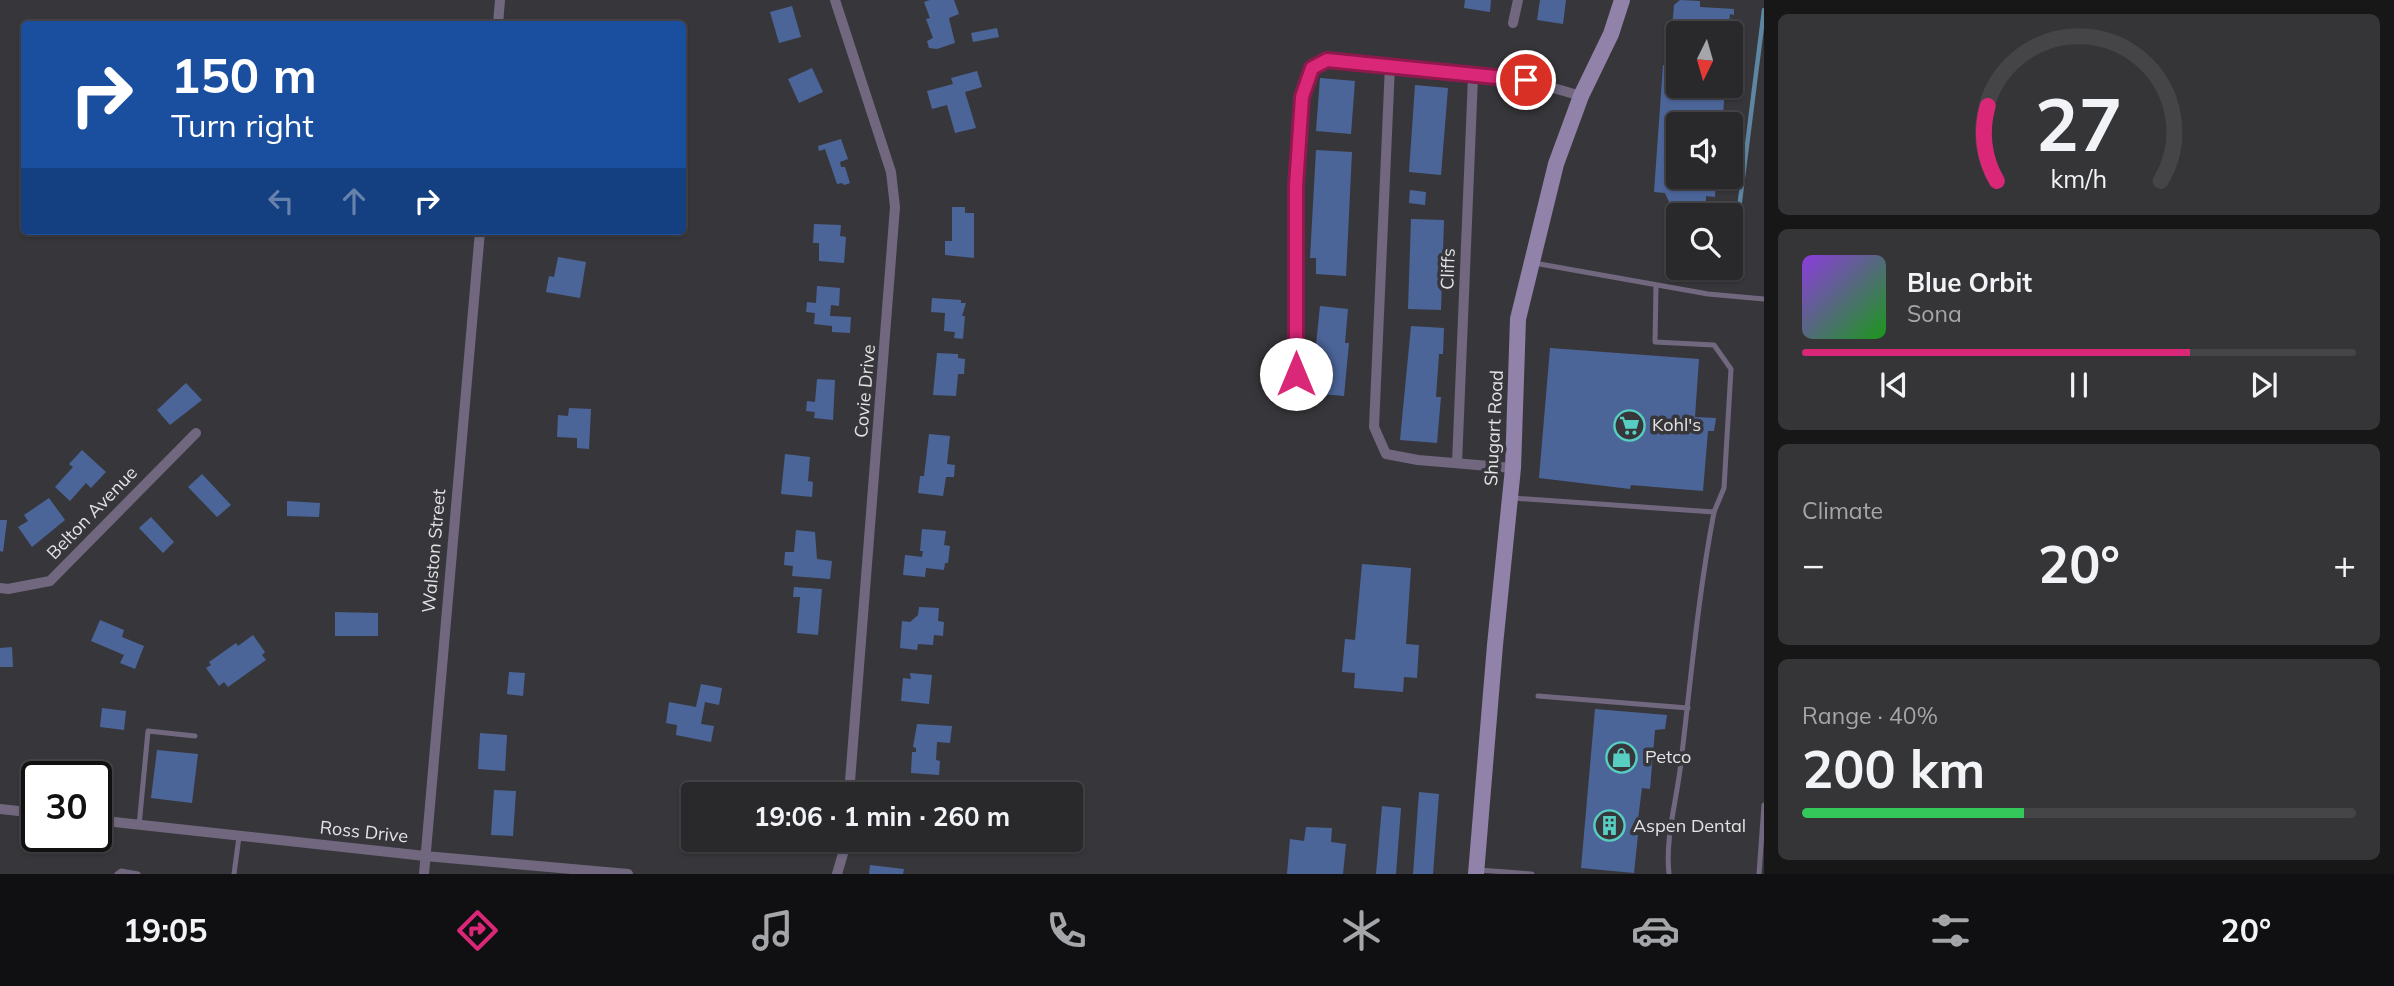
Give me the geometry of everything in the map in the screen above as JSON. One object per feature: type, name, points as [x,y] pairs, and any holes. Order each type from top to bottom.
[{"type":"street","points":[[498,21],[500,0]]},
{"type":"street","name":"Covie Drive","points":[[835,0],[891,172],[895,207],[887,341],[850,782]]},
{"type":"street","points":[[1513,23],[1518,0]]},
{"type":"street","name":"Shugart Road","points":[[1476,872],[1513,468],[1518,320],[1556,163],[1581,96],[1611,34],[1622,0]]},
{"type":"street","points":[[1296,374],[1296,186],[1302,97],[1312,68],[1327,60],[1390,65],[1473,77],[1526,80],[1581,96]]},
{"type":"street","points":[[1390,65],[1374,427],[1386,454],[1513,468]]},
{"type":"street","name":"Cliffs","points":[[1457,463],[1473,77]]},
{"type":"street","name":"Walston Street","points":[[424,874],[480,235]]},
{"type":"street","name":"Belton Avenue","points":[[0,587],[8,589],[50,581],[196,433]]},
{"type":"street","points":[[0,808],[21,811]]},
{"type":"street","name":"Ross Drive","points":[[112,822],[425,856],[628,874]]},
{"type":"street","points":[[836,874],[844,852]]},
{"type":"lane","points":[[1530,263],[1656,286],[1764,299]]},
{"type":"lane","points":[[1656,286],[1655,342],[1714,345],[1731,369],[1724,488],[1714,512],[1699,594],[1688,708],[1666,851],[1669,874]]},
{"type":"lane","points":[[1509,498],[1714,512]]},
{"type":"lane","points":[[1538,696],[1688,708]]},
{"type":"lane","points":[[139,826],[148,731],[195,736]]},
{"type":"lane","points":[[1759,874],[1764,805]]},
{"type":"lane","points":[[234,874],[239,837]]},
{"type":"lane","points":[[1476,872],[1532,874]]},
{"type":"lane","points":[[117,874],[138,874]]},
{"type":"building","points":[[954,0],[959,14],[949,18],[955,43],[937,49],[929,48],[927,41],[933,38],[926,19],[930,18],[924,2]]},
{"type":"building","points":[[1465,0],[1491,0],[1490,12],[1464,8]]},
{"type":"building","points":[[1540,0],[1566,0],[1563,24],[1537,20]]},
{"type":"building","points":[[1680,0],[1700,1],[1700,7],[1734,9],[1734,15],[1730,14],[1729,21],[1673,21],[1674,5]]},
{"type":"building","points":[[792,6],[801,37],[779,43],[770,12]]},
{"type":"building","points":[[997,28],[999,37],[973,42],[971,33]]},
{"type":"building","points":[[1663,65],[1666,66],[1666,98],[1724,98],[1723,112],[1666,112],[1666,189],[1715,189],[1715,197],[1706,196],[1706,203],[1669,203],[1665,193],[1654,192]]},
{"type":"building","points":[[812,68],[823,92],[799,103],[788,79]]},
{"type":"building","points":[[977,71],[982,87],[965,92],[976,128],[955,133],[947,105],[932,109],[927,91],[953,84],[951,78]]},
{"type":"building","points":[[1320,78],[1355,81],[1351,134],[1316,131]]},
{"type":"building","points":[[1415,85],[1448,88],[1441,175],[1409,172]]},
{"type":"building","points":[[841,139],[848,159],[840,162],[841,167],[845,167],[850,183],[844,185],[837,184],[825,149],[819,151],[818,146]]},
{"type":"building","points":[[1316,150],[1352,152],[1346,276],[1316,274],[1316,258],[1310,258]]},
{"type":"building","points":[[1410,190],[1426,192],[1425,205],[1409,203]]},
{"type":"building","points":[[952,207],[965,207],[965,213],[974,213],[974,258],[945,255],[945,241],[952,241]]},
{"type":"building","points":[[1411,219],[1444,220],[1441,310],[1408,309]]},
{"type":"building","points":[[814,224],[841,225],[840,236],[846,237],[844,263],[819,261],[819,243],[813,243]]},
{"type":"building","points":[[558,257],[586,262],[580,298],[546,292],[549,276],[554,277]]},
{"type":"building","points":[[817,286],[840,288],[839,306],[831,305],[830,316],[851,317],[850,333],[832,332],[832,326],[814,324],[815,313],[806,312],[807,302],[816,303]]},
{"type":"building","points":[[932,298],[961,300],[961,303],[966,303],[962,316],[965,316],[963,339],[954,338],[955,332],[944,331],[945,313],[931,312]]},
{"type":"building","points":[[1320,306],[1348,309],[1345,343],[1349,343],[1344,396],[1311,393]]},
{"type":"building","points":[[1411,326],[1444,328],[1436,397],[1441,397],[1437,443],[1400,440]]},
{"type":"building","name":"Kohl's","points":[[1550,348],[1699,359],[1695,417],[1716,418],[1714,431],[1708,431],[1703,491],[1631,485],[1630,489],[1539,478]]},
{"type":"building","points":[[937,353],[958,354],[958,358],[965,359],[964,374],[958,374],[956,396],[933,395]]},
{"type":"building","points":[[817,379],[835,380],[833,420],[814,418],[815,412],[806,411],[807,401],[815,402]]},
{"type":"building","points":[[186,383],[202,400],[170,425],[157,410]]},
{"type":"building","points":[[569,408],[591,409],[589,449],[577,448],[577,438],[557,437],[558,415],[568,416]]},
{"type":"building","points":[[929,434],[950,436],[947,464],[955,465],[954,477],[946,477],[943,496],[918,493],[920,476],[924,476]]},
{"type":"building","points":[[82,450],[106,472],[91,488],[86,483],[70,501],[55,487],[73,467],[69,464]]},
{"type":"building","points":[[785,454],[810,457],[808,481],[813,482],[812,497],[781,494]]},
{"type":"building","points":[[202,474],[231,505],[217,517],[188,487]]},
{"type":"building","points":[[49,498],[65,520],[32,547],[18,527],[28,521],[24,515]]},
{"type":"building","points":[[287,501],[320,503],[319,517],[287,516]]},
{"type":"building","points":[[151,517],[174,542],[163,553],[139,528]]},
{"type":"building","points":[[0,520],[7,520],[3,552],[0,551]]},
{"type":"building","points":[[922,529],[946,531],[944,545],[950,546],[948,563],[945,563],[944,570],[926,568],[925,577],[903,575],[905,555],[922,557]]},
{"type":"building","points":[[796,530],[815,532],[817,559],[832,561],[830,579],[792,576],[793,566],[784,565],[785,552],[794,552]]},
{"type":"building","points":[[1362,564],[1411,568],[1406,644],[1419,645],[1417,678],[1404,677],[1403,692],[1354,688],[1355,673],[1342,672],[1345,639],[1355,640]]},
{"type":"building","points":[[794,587],[822,589],[818,635],[797,633],[800,597],[793,597]]},
{"type":"building","points":[[919,607],[939,608],[938,621],[944,622],[943,636],[934,635],[933,645],[918,644],[917,650],[900,648],[902,621],[910,622],[918,615]]},
{"type":"building","points":[[335,612],[378,613],[378,636],[335,636]]},
{"type":"building","points":[[100,620],[124,630],[122,637],[144,646],[135,669],[120,663],[124,655],[91,641]]},
{"type":"building","points":[[253,635],[265,652],[262,655],[266,660],[228,687],[224,682],[219,686],[206,668],[211,665],[209,662]]},
{"type":"building","points":[[12,647],[13,667],[0,667],[0,648]]},
{"type":"building","points":[[509,672],[525,673],[523,696],[507,694]]},
{"type":"building","points":[[910,673],[932,675],[929,704],[901,701],[903,678],[911,679]]},
{"type":"building","points":[[701,684],[722,688],[719,705],[705,702],[701,724],[714,726],[711,742],[676,735],[677,725],[666,723],[669,702],[696,707]]},
{"type":"building","points":[[102,708],[126,711],[124,730],[100,727]]},
{"type":"building","points":[[1595,709],[1667,715],[1665,729],[1655,730],[1650,789],[1642,788],[1634,873],[1581,868]]},
{"type":"building","points":[[917,724],[952,726],[950,743],[937,742],[939,775],[911,773],[912,752],[916,752],[913,747]]},
{"type":"building","points":[[480,733],[507,735],[505,771],[478,769]]},
{"type":"building","points":[[157,750],[198,754],[192,803],[151,798]]},
{"type":"building","points":[[494,790],[516,791],[513,836],[491,835]]},
{"type":"building","points":[[1419,792],[1439,794],[1433,874],[1413,874]]},
{"type":"building","points":[[1382,806],[1401,808],[1396,874],[1376,874]]},
{"type":"building","points":[[1306,827],[1332,828],[1331,842],[1346,844],[1343,874],[1287,874],[1290,839],[1304,841]]},
{"type":"building","points":[[870,865],[904,869],[903,874],[869,874]]},
{"type":"waterway","points":[[1740,203],[1764,10]]},
{"type":"place","name":"Kohl's","points":[[1629,425]]},
{"type":"place","name":"Petco","points":[[1622,757]]},
{"type":"place","name":"Aspen Dental","points":[[1610,826]]},
{"type":"route","points":[[1296,374],[1296,186],[1302,97],[1312,68],[1327,60],[1390,65],[1473,77],[1526,80]]}]
